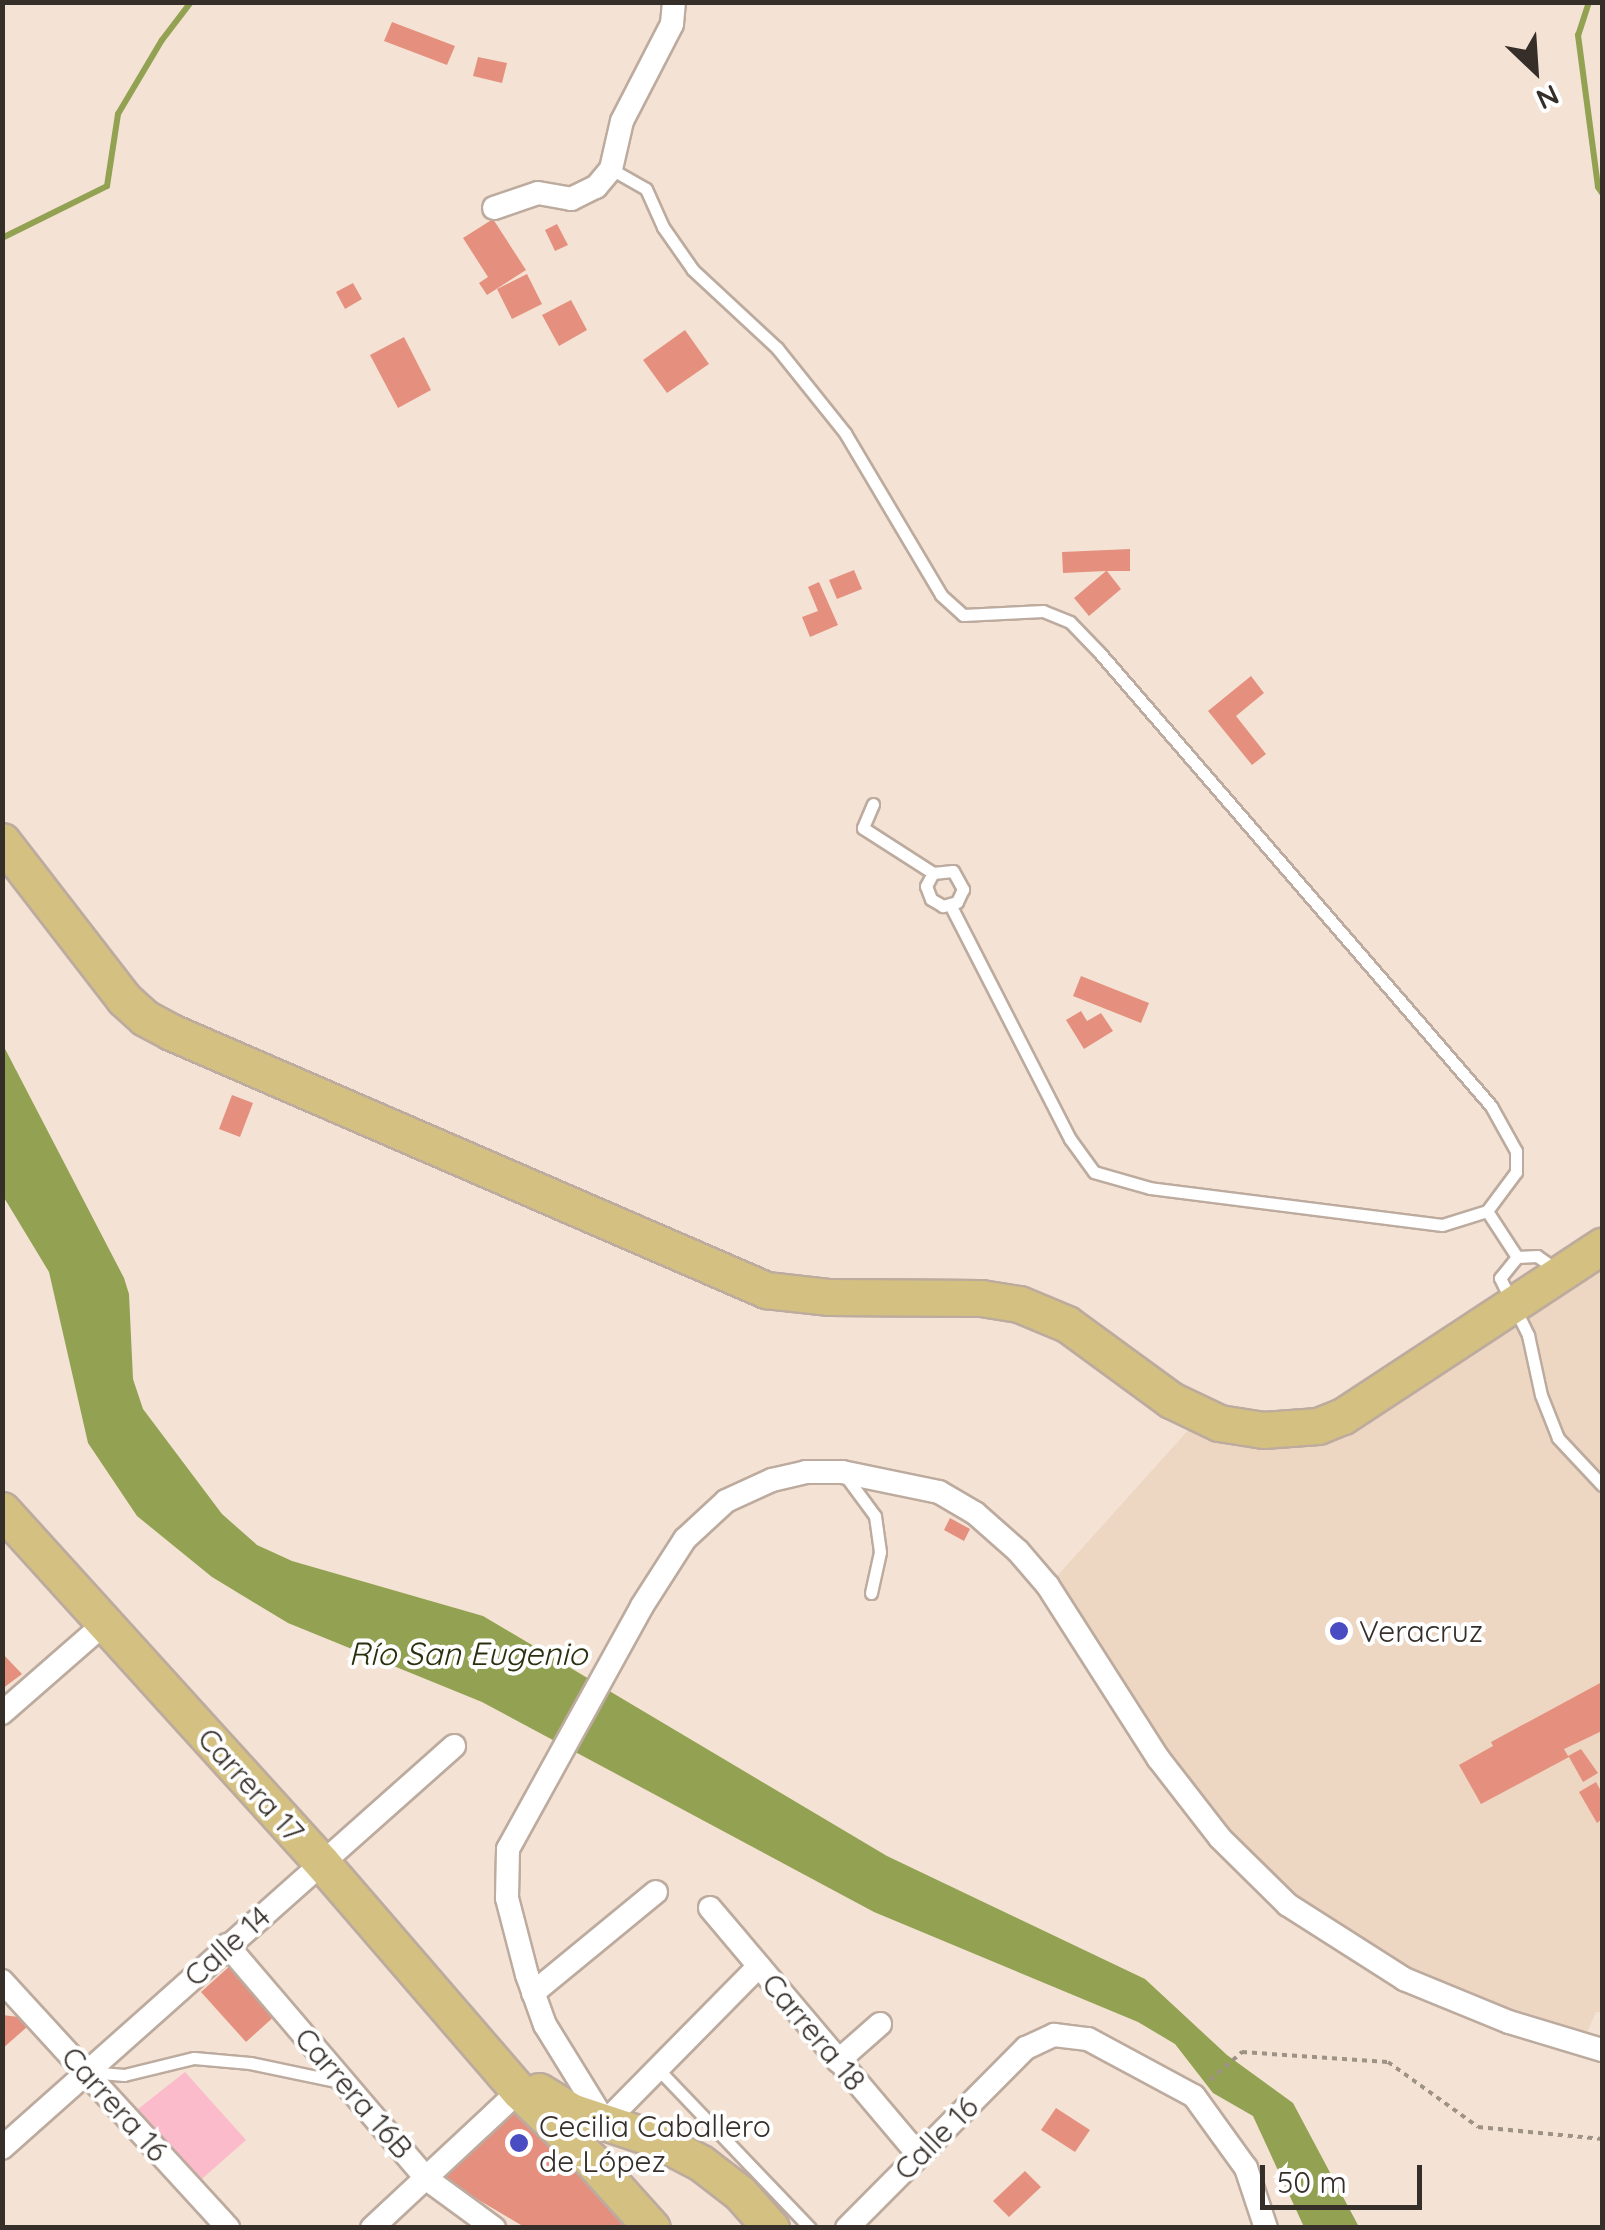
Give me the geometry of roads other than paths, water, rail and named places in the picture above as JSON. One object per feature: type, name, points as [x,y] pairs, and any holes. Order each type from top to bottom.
[{"type":"main road","points":[[2,840],[124,999],[145,1018],[766,1290],[828,1297],[982,1298],[1019,1304],[1067,1324],[1200,1417],[1263,1430],[1318,1426],[1366,1405],[1602,1246]]},
{"type":"main road","name":"Carrera 17","points":[[2,1510],[322,1863],[498,2062],[518,2091],[591,2160],[652,2228]]},
{"type":"main road","name":"Carrera 17","points":[[498,2062],[572,2112],[655,2140],[701,2163],[740,2193],[772,2228]]},
{"type":"main road","points":[[605,2122],[662,2228]]},
{"type":"street","points":[[494,208],[538,193],[571,199],[596,187],[611,169],[622,121],[672,24],[674,2]]},
{"type":"street","points":[[759,1966],[605,2122],[558,2049],[533,1993],[504,1873],[508,1849],[642,1606],[686,1540],[726,1502],[772,1480],[806,1472],[842,1472],[938,1492],[975,1513],[1018,1550],[1048,1586],[1158,1758],[1220,1838],[1288,1906],[1404,1979],[1509,2022],[1602,2050]]},
{"type":"street","points":[[2,1713],[104,1624]]},
{"type":"street","name":"Calle 14","points":[[2,2148],[454,1746]]},
{"type":"street","points":[[533,1993],[656,1892]]},
{"type":"street","name":"Carrera 18","points":[[710,1908],[919,2155]]},
{"type":"street","name":"Carrera 16B","points":[[228,1945],[427,2179],[494,2228]]},
{"type":"street","name":"Carrera 16","points":[[2,1981],[228,2228]]},
{"type":"street","points":[[838,2061],[880,2024]]},
{"type":"street","name":"Calle 16","points":[[847,2228],[1026,2048],[1054,2035],[1088,2038],[1194,2096],[1246,2168],[1266,2228]]},
{"type":"street","points":[[372,2228],[518,2091]]},
{"type":"lane","points":[[611,169],[646,189],[663,227],[693,270],[777,348],[845,433],[941,595],[962,615],[1043,612],[1070,622],[1491,1106],[1516,1152],[1516,1172],[1486,1211],[1442,1225],[1150,1188],[1094,1172],[1070,1139],[950,905]]},
{"type":"lane","points":[[873,804],[862,828],[933,874]]},
{"type":"lane","points":[[946,869],[962,882],[961,896],[950,905],[936,904],[927,893],[933,874],[946,869]]},
{"type":"lane","points":[[1486,1211],[1516,1257]]},
{"type":"lane","points":[[1562,1274],[1537,1256],[1516,1257],[1500,1278],[1528,1335],[1540,1395],[1558,1438],[1602,1485]]},
{"type":"lane","points":[[842,1472],[874,1516],[880,1552],[871,1593]]},
{"type":"lane","points":[[86,2072],[124,2075],[194,2058],[250,2063],[345,2082]]},
{"type":"lane","points":[[658,2069],[810,2228]]},
{"type":"water","name":"Río San Eugenio","points":[[2,1043],[124,1278],[129,1294],[133,1379],[143,1409],[222,1514],[257,1545],[292,1561],[483,1616],[887,1856],[1145,1979],[1227,2055],[1293,2103],[1359,2227],[1304,2227],[1253,2116],[1213,2093],[1175,2044],[1138,2022],[874,1912],[482,1702],[288,1623],[212,1577],[137,1516],[88,1443],[49,1272],[3,1196]]},
{"type":"waterway","points":[[2,238],[107,186],[118,114],[162,40],[191,2]]},
{"type":"waterway","points":[[1589,2],[1578,35],[1598,187],[1602,193]]},
{"type":"place","name":"Veracruz","points":[[1339,1631]]},
{"type":"place","name":"Cecilia Caballero de López","points":[[519,2143]]}]
